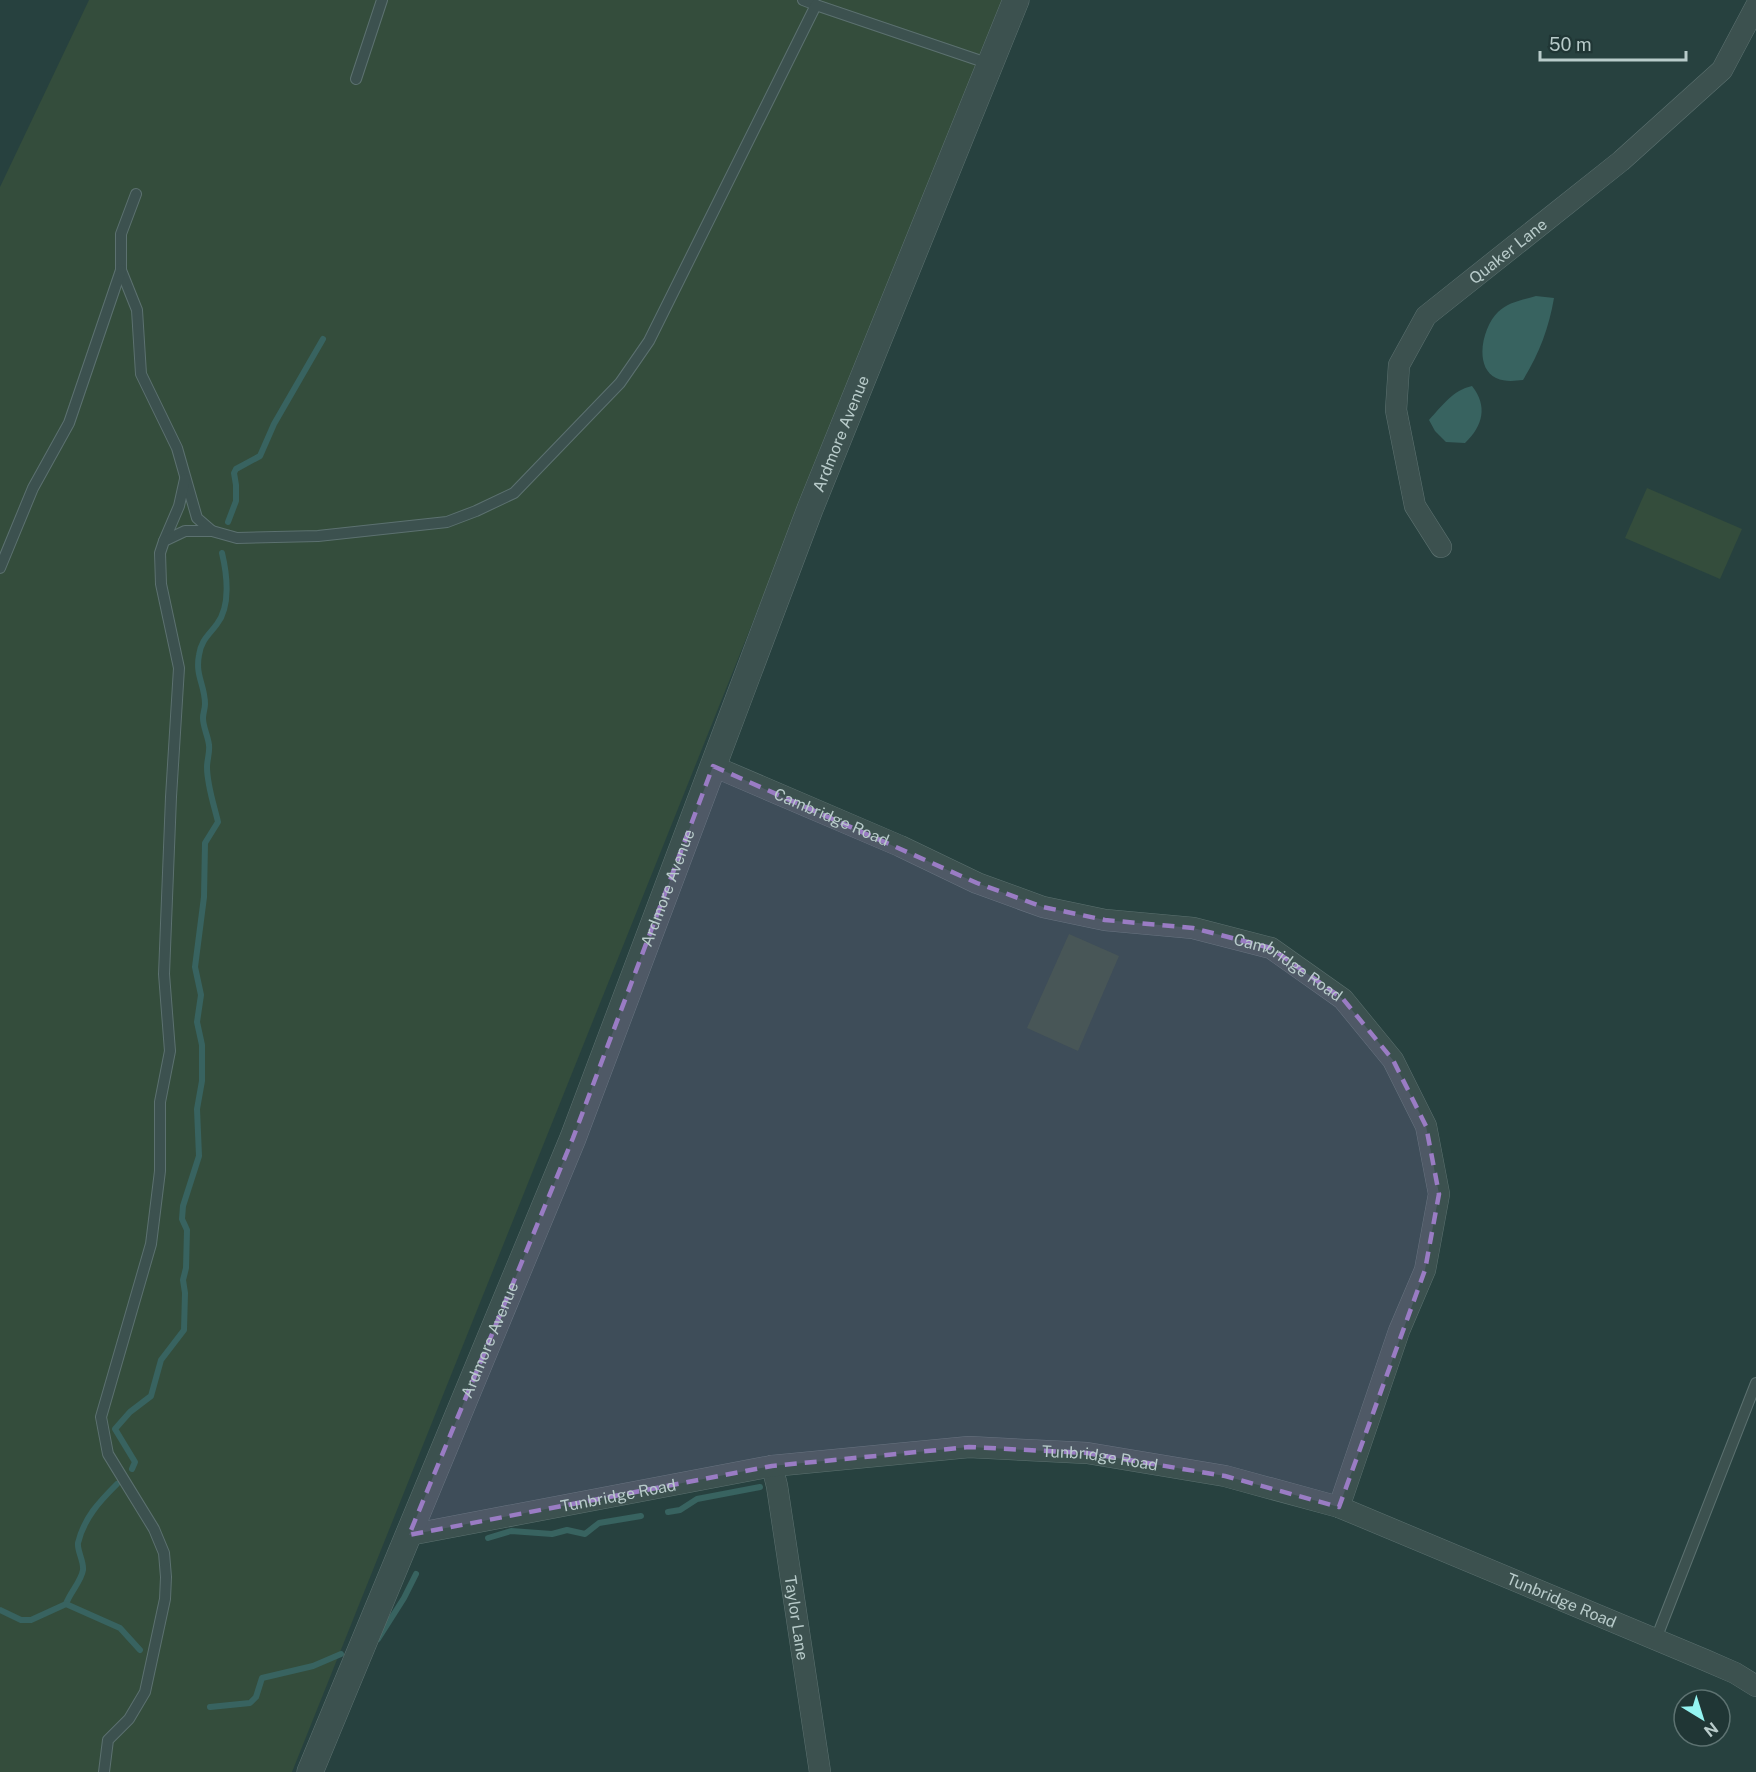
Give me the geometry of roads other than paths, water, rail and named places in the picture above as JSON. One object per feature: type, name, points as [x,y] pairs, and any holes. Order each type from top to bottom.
[{"type":"street","name":"Ardmore Avenue","points":[[310,1772],[573,1138],[868,362],[1016,0]]},
{"type":"street","name":"Quaker Lane","points":[[1441,547],[1415,506],[1396,410],[1399,365],[1426,316],[1621,161],[1722,70],[1756,6]]},
{"type":"street","name":"Cambridge Road","points":[[713,766],[900,846],[976,883],[1043,907],[1106,920],[1193,928],[1271,948],[1344,999],[1393,1060],[1426,1126],[1439,1194],[1425,1270],[1399,1331],[1339,1507]]},
{"type":"street","name":"Tunbridge Road","points":[[409,1535],[772,1466],[969,1447],[1087,1454],[1225,1476],[1339,1507],[1656,1639],[1735,1673],[1756,1686]]},
{"type":"street","name":"Taylor Lane","points":[[772,1466],[777,1485],[820,1772]]},
{"type":"lane","points":[[356,79],[382,0]]},
{"type":"lane","points":[[803,0],[978,60]]},
{"type":"lane","points":[[164,541],[185,531],[212,531],[237,538],[264,539],[318,536],[447,522],[514,493],[620,383],[649,341],[816,5]]},
{"type":"lane","points":[[0,568],[33,488],[69,423],[121,270],[121,234],[136,195]]},
{"type":"lane","points":[[121,270],[137,310],[141,374],[177,448],[197,518],[212,531]]},
{"type":"lane","points":[[104,1772],[108,1740],[129,1719],[145,1692],[165,1599],[164,1553],[154,1529],[108,1454],[100,1417],[151,1244],[160,1171],[160,1102],[170,1051],[164,974],[179,668],[161,584],[160,553],[178,506],[185,476]]},
{"type":"lane","points":[[1656,1639],[1756,1383]]},
{"type":"water","points":[[1536,296],[1554,298],[1543,340],[1534,360],[1523,380],[1506,381],[1496,378],[1484,365],[1483,346],[1488,327],[1498,312],[1506,306]]},
{"type":"water","points":[[1472,386],[1482,408],[1476,430],[1465,443],[1446,442],[1435,431],[1429,420],[1453,395]]},
{"type":"waterway","points":[[228,522],[236,501],[234,473],[236,469],[260,456],[274,424],[323,339]]},
{"type":"waterway","points":[[132,1469],[135,1462],[115,1429],[130,1412],[151,1396],[161,1360],[184,1330],[183,1280],[186,1268],[187,1230],[182,1219],[183,1206],[199,1156],[197,1109],[202,1081],[202,1045],[197,1022],[201,995],[195,967],[204,897],[205,843],[218,822],[208,781],[209,745],[203,721],[205,697],[198,662],[202,645],[221,617],[226,599],[222,553]]},
{"type":"waterway","points":[[66,1604],[83,1570],[78,1543],[84,1526],[98,1504],[117,1484]]},
{"type":"waterway","points":[[668,1512],[680,1510],[697,1499],[760,1487]]},
{"type":"waterway","points":[[488,1538],[511,1531],[552,1534],[567,1530],[585,1534],[599,1523],[641,1516]]},
{"type":"waterway","points":[[378,1639],[416,1574]]},
{"type":"waterway","points":[[0,1610],[21,1620],[31,1620],[66,1604],[120,1628],[140,1650]]},
{"type":"waterway","points":[[210,1707],[250,1703],[256,1697],[262,1678],[313,1666],[341,1654]]}]
